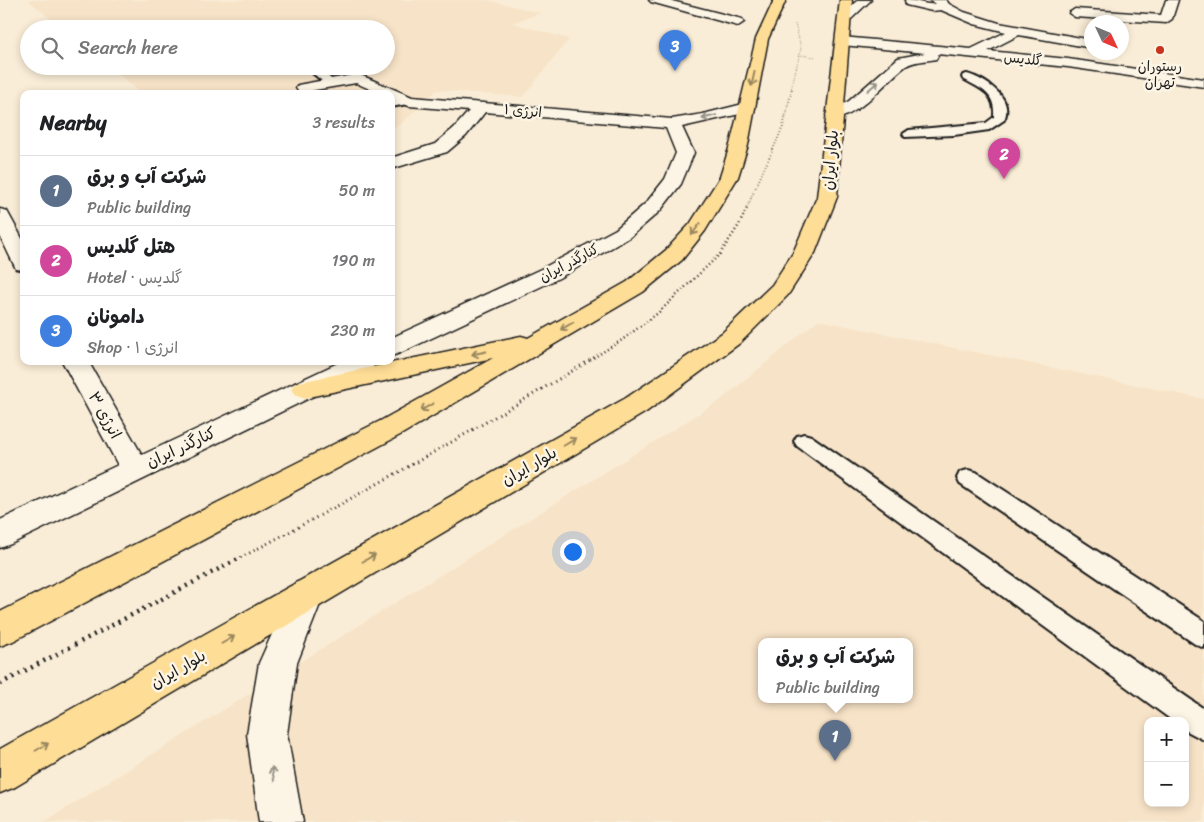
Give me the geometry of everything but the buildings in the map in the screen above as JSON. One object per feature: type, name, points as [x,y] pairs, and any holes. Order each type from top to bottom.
[{"type":"main road","points":[[0,630],[392,427],[635,287],[674,255],[698,227],[729,177],[739,145],[747,108],[751,31],[780,0]]},
{"type":"main road","name":"بلوار ایران","points":[[0,772],[636,405],[731,338],[780,290],[804,253],[827,198],[844,20]]},
{"type":"main road","points":[[304,389],[544,339]]},
{"type":"street","points":[[655,0],[677,5],[751,31]]},
{"type":"street","points":[[677,5],[689,0]]},
{"type":"street","points":[[834,115],[854,104],[902,54],[844,20],[865,0]]},
{"type":"street","points":[[911,0],[910,3],[918,6],[939,3],[969,19],[1084,42]]},
{"type":"street","points":[[1075,13],[1166,19],[1172,0]]},
{"type":"street","points":[[1064,4],[1084,18]]},
{"type":"street","points":[[727,9],[751,31]]},
{"type":"street","points":[[972,54],[1020,30]]},
{"type":"street","name":"گلدیس","points":[[902,54],[924,56],[972,54],[1123,70],[1204,83]]},
{"type":"street","points":[[1120,60],[1123,70]]},
{"type":"street","name":"انرژی ۱","points":[[311,90],[331,83],[358,78],[385,90]]},
{"type":"street","name":"انرژی ۱","points":[[395,95],[409,101],[672,124],[703,119],[747,108]]},
{"type":"street","points":[[395,163],[441,148],[460,132],[481,107]]},
{"type":"street","name":"کنارگذر ایران","points":[[395,346],[551,273],[623,233],[653,208],[674,180],[685,153],[672,124]]},
{"type":"street","points":[[0,215],[20,256]]},
{"type":"street","name":"انرژی ۳","points":[[78,365],[135,469]]},
{"type":"street","name":"کنارگذر ایران","points":[[1,534],[355,365]]},
{"type":"street","points":[[281,822],[267,734],[278,663],[307,594]]},
{"type":"lane","points":[[321,75],[331,83]]},
{"type":"lane","points":[[909,134],[990,126],[1000,118],[1002,106],[995,94],[967,77]]},
{"type":"lane","points":[[395,103],[409,101]]},
{"type":"lane","points":[[804,441],[1204,726]]},
{"type":"lane","points":[[968,478],[1204,636]]},
{"type":"shaded area","points":[[28,0],[487,0],[541,13],[512,23],[569,39],[523,97],[437,90],[400,125],[395,127],[395,90],[137,90],[120,75],[395,75],[395,20],[52,20]]},
{"type":"shaded area","points":[[818,320],[1204,399],[1204,822],[44,822],[721,400]]},
{"type":"place","name":"رستوران تهران","points":[[1160,50]]},
{"type":"place","name":"دامونان","points":[[675,71]]},
{"type":"place","name":"هتل گلدیس","points":[[1004,179]]},
{"type":"place","name":"شرکت آب و برق","points":[[835,761]]}]
